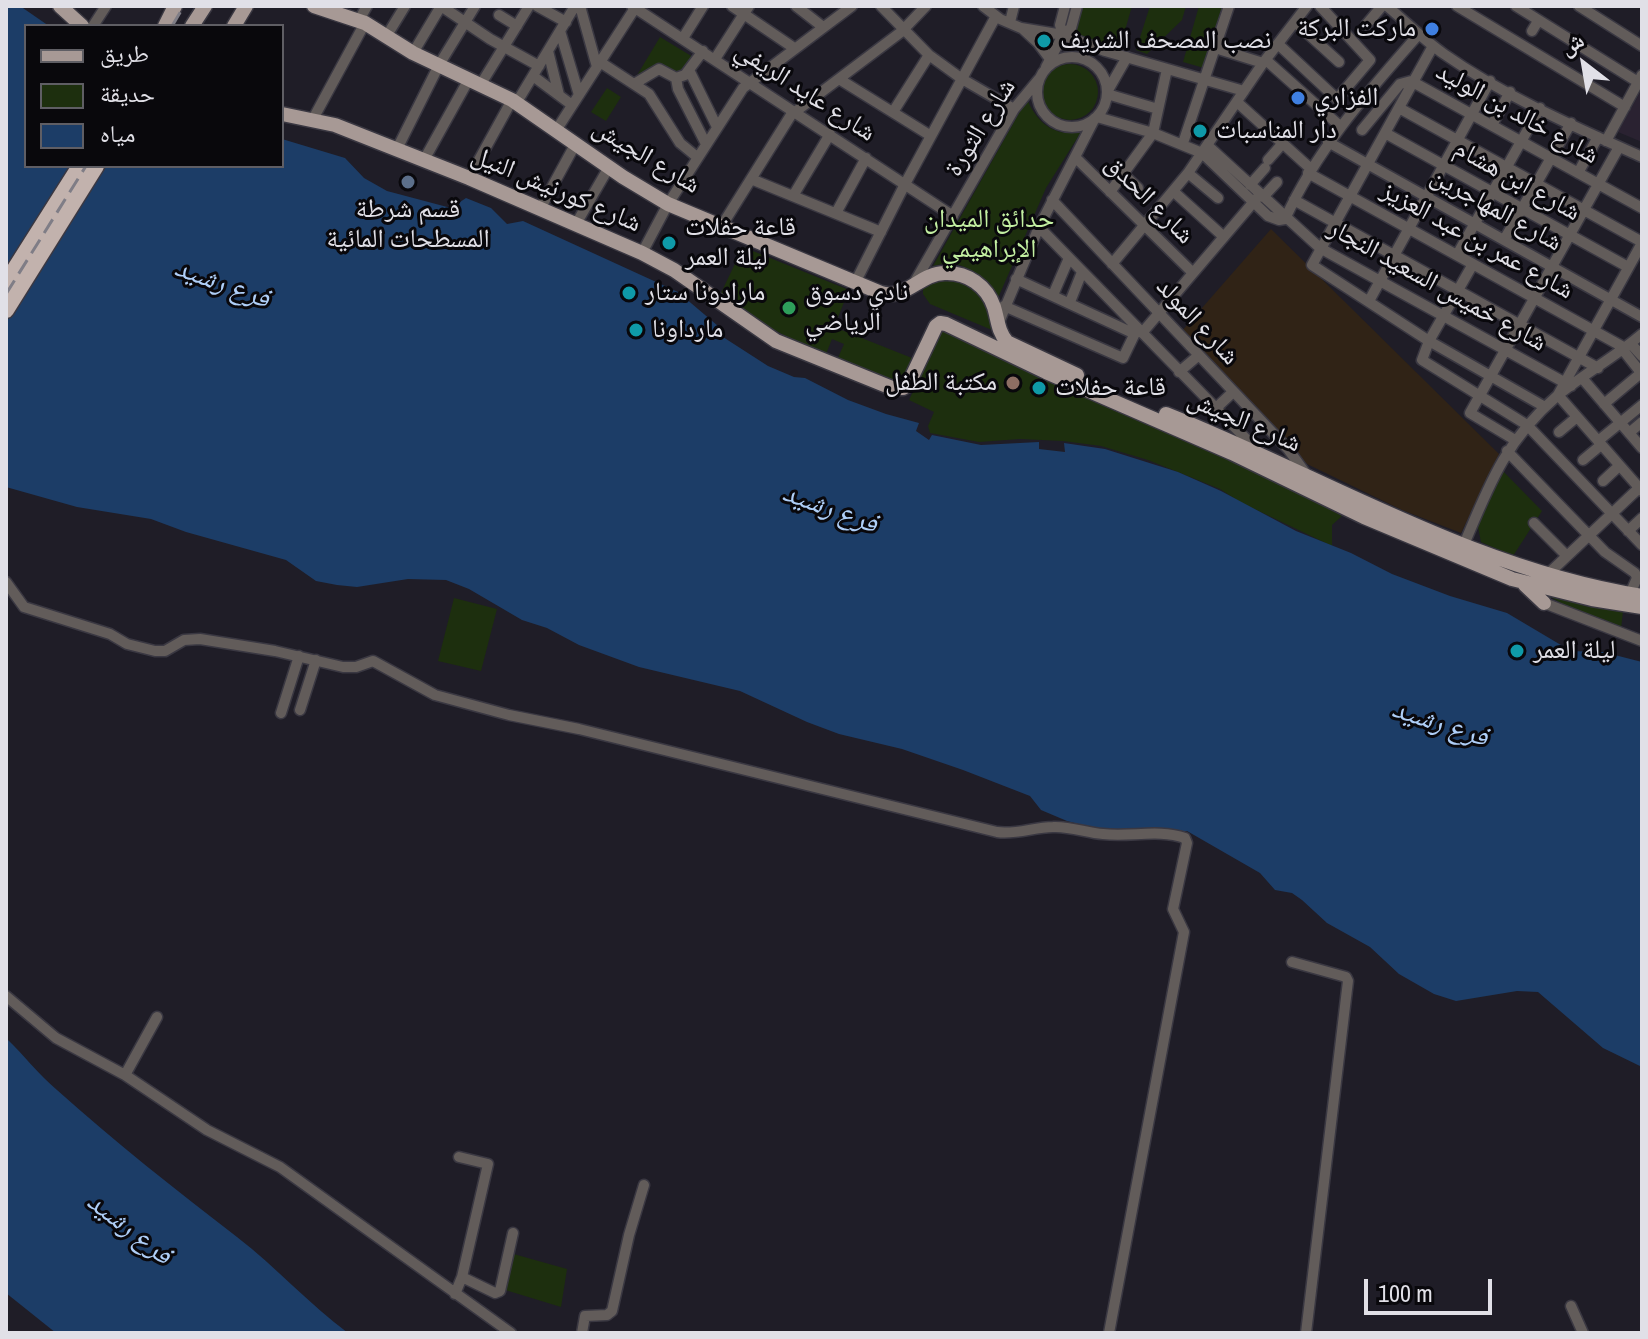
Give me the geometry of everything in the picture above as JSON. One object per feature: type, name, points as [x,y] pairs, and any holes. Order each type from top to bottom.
[{"type":"highway","points":[[6,283],[79,168]]},
{"type":"highway","points":[[6,310],[95,168]]},
{"type":"main road","points":[[60,6],[80,24]]},
{"type":"main road","points":[[166,24],[175,6]]},
{"type":"main road","points":[[193,24],[205,6]]},
{"type":"main road","points":[[235,24],[246,6]]},
{"type":"main road","name":"شارع الجيش","points":[[314,6],[362,21],[413,53],[514,101],[668,204],[892,296],[938,273],[965,276],[986,292],[1003,338],[1012,345],[1463,547],[1546,576],[1636,595]]},
{"type":"main road","points":[[284,108],[306,118]]},
{"type":"main road","name":"شارع كورنيش النيل","points":[[284,114],[327,121],[642,253],[674,270],[776,341],[892,388],[908,385],[937,324]]},
{"type":"main road","name":"شارع الجيش","points":[[937,324],[946,324],[1046,372],[1275,473],[1364,517],[1522,582],[1642,607]]},
{"type":"main road","points":[[1522,582],[1544,603]]},
{"type":"street","points":[[94,24],[106,6]]},
{"type":"street","points":[[306,118],[362,21],[367,6]]},
{"type":"street","points":[[386,37],[405,6]]},
{"type":"street","points":[[413,53],[441,6],[536,71],[559,95],[576,100]]},
{"type":"street","points":[[397,149],[439,65],[475,6]]},
{"type":"street","points":[[424,160],[475,82],[504,47],[529,6]]},
{"type":"street","points":[[537,6],[563,26],[576,100]]},
{"type":"street","points":[[469,178],[514,101],[578,6]]},
{"type":"street","points":[[578,6],[598,64],[653,98],[680,143],[697,157]]},
{"type":"street","points":[[683,38],[703,6]]},
{"type":"street","points":[[732,6],[746,10],[794,48]]},
{"type":"street","points":[[796,6],[823,27]]},
{"type":"street","points":[[881,6],[929,55],[962,79],[1014,109]]},
{"type":"street","points":[[721,227],[795,111],[904,30],[926,6]]},
{"type":"street","points":[[983,6],[1021,28],[1038,43],[1044,69],[1038,102],[1051,121],[1074,127],[1096,118]]},
{"type":"street","points":[[1010,22],[1014,6]]},
{"type":"street","name":"شارع الثورة","points":[[1063,35],[1060,25],[1065,6]]},
{"type":"street","name":"شارع الثورة","points":[[913,285],[1014,109],[1044,69],[1063,35],[1071,28],[1077,6]]},
{"type":"street","points":[[1183,143],[1229,6]]},
{"type":"street","points":[[1112,264],[1188,173],[1307,6]]},
{"type":"street","points":[[1278,44],[1335,99],[1346,80],[1370,59],[1320,6]]},
{"type":"street","points":[[1366,25],[1384,6],[1433,46],[1490,81],[1642,157]]},
{"type":"street","points":[[1457,6],[1625,107]]},
{"type":"street","points":[[1516,6],[1535,26],[1640,79],[1625,107],[1578,173]]},
{"type":"street","points":[[642,253],[697,157],[749,81],[847,7]]},
{"type":"street","points":[[1585,7],[1642,46]]},
{"type":"street","points":[[557,129],[637,8]]},
{"type":"street","name":"شارع عايد الريفي","points":[[637,8],[953,216]]},
{"type":"street","points":[[715,59],[746,10]]},
{"type":"street","points":[[499,15],[517,26]]},
{"type":"street","points":[[855,283],[996,16]]},
{"type":"street","points":[[1295,22],[1339,62]]},
{"type":"street","points":[[1021,28],[1063,35],[1244,91]]},
{"type":"street","points":[[1285,219],[1309,171],[1328,142],[1419,34]]},
{"type":"street","points":[[1433,46],[1312,265],[1429,341],[1545,407]]},
{"type":"street","points":[[1215,48],[1265,62],[1340,126]]},
{"type":"street","points":[[548,51],[559,95]]},
{"type":"street","points":[[676,78],[690,72],[703,51]]},
{"type":"street","points":[[893,112],[929,55]]},
{"type":"street","points":[[1044,69],[1061,59],[1074,57],[1087,60],[1101,73],[1107,93]]},
{"type":"street","points":[[998,324],[1052,200],[1127,57]]},
{"type":"street","points":[[634,84],[659,69],[676,78]]},
{"type":"street","points":[[1110,192],[1153,133],[1167,69]]},
{"type":"street","points":[[690,72],[717,127]]},
{"type":"street","points":[[676,78],[678,89],[706,144]]},
{"type":"street","points":[[839,79],[931,136]]},
{"type":"street","points":[[1369,301],[1490,81]]},
{"type":"street","points":[[1362,130],[1400,84],[1413,82]]},
{"type":"street","name":"شارع خالد بن الوليد","points":[[1413,82],[1642,208]]},
{"type":"street","points":[[1492,125],[1510,92]]},
{"type":"street","points":[[1107,93],[1158,109]]},
{"type":"street","name":"شارع عمر بن عبد العزيز","points":[[1237,102],[1309,171],[1626,347]]},
{"type":"street","points":[[1399,108],[1642,242],[1578,357],[1568,384],[1527,425],[1495,469],[1463,547]]},
{"type":"street","points":[[1457,255],[1540,108]]},
{"type":"street","name":"شارع خميس السعيد النجار","points":[[1096,118],[1205,149],[1250,185],[1272,218],[1285,219],[1320,248],[1568,384]]},
{"type":"street","points":[[1504,240],[1571,123]]},
{"type":"street","name":"شارع ابن هشام","points":[[1385,133],[1628,267]]},
{"type":"street","points":[[793,196],[830,134]]},
{"type":"street","name":"شارع المهاجرين","points":[[1328,142],[1641,315]]},
{"type":"street","points":[[540,209],[576,143]]},
{"type":"street","points":[[1250,185],[1283,143]]},
{"type":"street","points":[[1515,440],[1471,414],[1619,147]]},
{"type":"street","name":"شارع خميس السعيد النجار","points":[[1205,149],[1259,198]]},
{"type":"street","name":"شارع الحدق","points":[[1075,157],[1193,273]]},
{"type":"street","points":[[836,213],[866,158]]},
{"type":"street","points":[[576,224],[609,167]]},
{"type":"street","points":[[1188,173],[1218,198]]},
{"type":"street","points":[[1123,174],[1138,188]]},
{"type":"street","points":[[751,179],[881,232]]},
{"type":"street","points":[[1004,306],[1121,358],[1125,357],[1138,332],[1159,313],[1259,198],[1277,182]]},
{"type":"street","points":[[1173,191],[1224,237]]},
{"type":"street","name":"شارع المولد","points":[[1052,200],[1288,449],[1308,476]]},
{"type":"street","points":[[1294,200],[1598,368]]},
{"type":"street","points":[[1039,227],[1138,332],[1263,456]]},
{"type":"street","points":[[1053,295],[1069,258]]},
{"type":"street","points":[[1473,264],[1429,341],[1423,362],[1527,425],[1642,545]]},
{"type":"street","points":[[1070,302],[1082,272]]},
{"type":"street","points":[[1016,279],[1138,332]]},
{"type":"street","points":[[1568,384],[1598,368],[1642,334]]},
{"type":"street","points":[[1626,347],[1642,356]]},
{"type":"street","points":[[1604,404],[1642,373],[1626,347]]},
{"type":"street","points":[[1179,372],[1199,355]]},
{"type":"street","points":[[1582,378],[1642,448]]},
{"type":"street","points":[[1215,409],[1233,392]]},
{"type":"street","points":[[1546,576],[1641,490],[1558,395]]},
{"type":"street","points":[[1583,460],[1642,405]]},
{"type":"street","points":[[1559,432],[1577,417]]},
{"type":"street","points":[[1629,433],[1642,422]]},
{"type":"street","points":[[1507,451],[1614,559],[1636,574],[1636,595]]},
{"type":"street","points":[[1603,481],[1619,466]]},
{"type":"street","points":[[1628,531],[1642,518]]},
{"type":"street","points":[[1534,523],[1567,556]]},
{"type":"street","points":[[6,582],[24,607],[110,634],[127,644],[159,652],[184,640],[210,639],[351,668],[373,661],[435,695],[997,832],[1014,833],[1054,826],[1102,834],[1126,836],[1158,833],[1185,838],[1187,843],[1173,909],[1184,932],[1109,1333]]},
{"type":"street","points":[[1544,603],[1642,641]]},
{"type":"street","points":[[281,713],[299,656]]},
{"type":"street","points":[[300,710],[316,660]]},
{"type":"street","points":[[1292,962],[1346,977],[1348,981],[1306,1333]]},
{"type":"street","points":[[6,996],[56,1038],[125,1075],[207,1130],[280,1167],[511,1333]]},
{"type":"street","points":[[125,1075],[157,1017]]},
{"type":"street","points":[[455,1294],[462,1277],[488,1164],[459,1157]]},
{"type":"street","points":[[582,1333],[585,1316],[607,1315],[612,1311],[644,1185]]},
{"type":"street","points":[[462,1277],[498,1292],[513,1233]]},
{"type":"street","points":[[1571,1306],[1583,1333]]},
{"type":"shaded area","points":[[1642,89],[1642,142],[1618,132]]},
{"type":"shaded area","points":[[1271,229],[1499,454],[1461,533],[1402,510],[1307,464],[1181,332]]},
{"type":"green space","points":[[1075,6],[1132,6],[1120,48],[1067,33]]},
{"type":"green space","points":[[1150,6],[1186,6],[1182,20],[1147,54],[1136,50]]},
{"type":"green space","points":[[1199,6],[1222,6],[1204,68],[1183,62]]},
{"type":"green space","points":[[660,37],[693,57],[686,70],[674,73],[659,63],[636,77]]},
{"type":"green space","points":[[1070,64],[1090,72],[1098,92],[1090,112],[1070,120],[1050,112],[1042,92],[1050,72]]},
{"type":"green space","points":[[607,88],[621,97],[606,121],[591,112]]},
{"type":"green space","name":"حدائق الميدان الإبراهيمي","points":[[1027,99],[1036,115],[1048,126],[1063,132],[1081,132],[1046,188],[998,298],[978,275],[963,266],[933,266]]},
{"type":"green space","name":"نادي دسوق الرياضي","points":[[743,247],[849,290],[834,327],[912,358],[903,379],[894,384],[837,360],[844,344],[832,339],[826,354],[797,342],[720,295]]},
{"type":"green space","points":[[942,279],[963,283],[978,293],[987,308],[992,330],[930,304],[923,294],[923,287]]},
{"type":"green space","points":[[943,328],[1243,462],[1342,516],[1332,525],[1332,546],[1240,502],[1220,489],[1148,460],[1101,446],[1020,439],[979,442],[930,433],[928,426],[934,412],[909,400]]},
{"type":"green space","points":[[1502,470],[1542,511],[1513,556],[1481,542],[1477,522]]},
{"type":"green space","points":[[1538,590],[1585,606],[1623,611],[1621,629],[1575,611]]},
{"type":"green space","points":[[454,598],[497,609],[481,671],[438,661]]},
{"type":"green space","points":[[510,1253],[567,1269],[561,1307],[502,1289]]},
{"type":"water","name":"فرع رشيد","points":[[6,6],[20,6],[46,24],[24,24],[24,168],[284,168],[284,140],[345,158],[364,178],[387,191],[451,208],[466,198],[491,208],[507,224],[523,221],[678,292],[718,326],[723,337],[768,366],[794,377],[805,378],[848,400],[919,423],[916,431],[929,440],[932,435],[981,445],[1039,442],[1039,449],[1065,452],[1064,443],[1105,449],[1178,472],[1296,531],[1351,553],[1392,574],[1507,613],[1571,651],[1603,652],[1642,662],[1642,1067],[1603,1048],[1538,992],[1517,991],[1456,1001],[1434,994],[1399,974],[1370,947],[1327,923],[1292,893],[1275,890],[1260,873],[1187,831],[1113,833],[1067,821],[1041,810],[1030,796],[963,770],[902,749],[839,734],[740,691],[639,667],[579,645],[547,628],[522,620],[469,589],[446,580],[408,579],[357,587],[316,581],[286,560],[151,519],[77,507],[6,487]]},
{"type":"water","name":"فرع رشيد","points":[[6,1038],[79,1109],[251,1249],[348,1333],[56,1333],[6,1293]]},
{"type":"railway","points":[[173,24],[184,6]]},
{"type":"railway","points":[[6,294],[85,168]]},
{"type":"place","name":"ماركت البركة","points":[[1432,29]]},
{"type":"place","name":"نصب المصحف الشريف","points":[[1044,41]]},
{"type":"place","name":"الفزاري","points":[[1298,98]]},
{"type":"place","name":"دار المناسبات","points":[[1200,131]]},
{"type":"place","name":"قسم شرطة المسطحات المائية","points":[[408,182]]},
{"type":"place","name":"قاعة حفلات ليلة العمر","points":[[669,243]]},
{"type":"place","name":"مارادونا ستار","points":[[629,293]]},
{"type":"place","name":"نادي دسوق الرياضي","points":[[789,308]]},
{"type":"place","name":"مارداونا","points":[[636,330]]},
{"type":"place","name":"مكتبة الطفل","points":[[1013,383]]},
{"type":"place","name":"قاعة حفلات","points":[[1039,388]]},
{"type":"place","name":"ليلة العمر","points":[[1517,651]]}]
